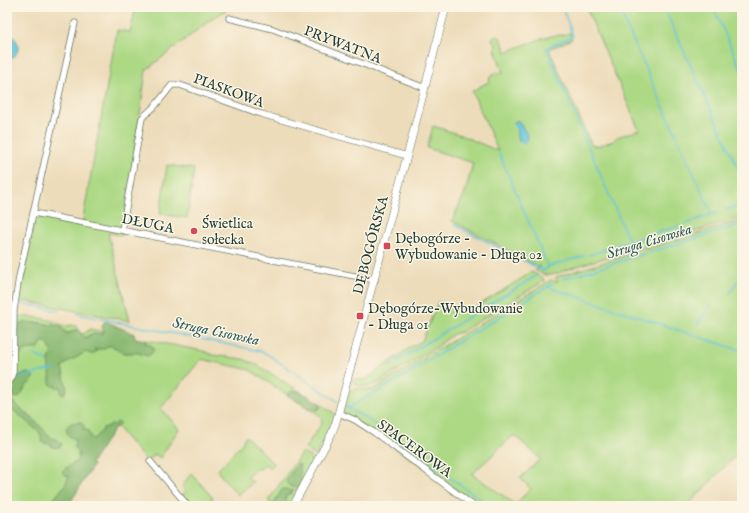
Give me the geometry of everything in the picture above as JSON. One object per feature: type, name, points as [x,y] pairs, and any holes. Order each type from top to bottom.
[{"type":"street","name":"DĘBOGÓRSKA","points":[[294,506],[332,433],[339,413],[446,7]]},
{"type":"street","name":"PRYWATNA","points":[[229,18],[273,29],[425,88]]},
{"type":"street","points":[[7,389],[13,372],[14,310],[19,277],[75,24]]},
{"type":"street","name":"PIASKOWA","points":[[122,230],[142,118],[155,106],[172,85],[180,84],[261,114],[407,156]]},
{"type":"street","name":"DŁUGA","points":[[34,213],[375,280]]},
{"type":"street","points":[[7,309],[14,310]]},
{"type":"street","name":"SPACEROWA","points":[[339,413],[355,420],[375,433],[474,506]]},
{"type":"street","points":[[150,461],[188,506]]},
{"type":"green space","points":[[136,7],[227,7],[227,10],[214,17],[146,70],[123,235],[108,233],[130,321],[18,300],[35,220],[43,217],[82,224],[117,30],[130,32]]},
{"type":"green space","points":[[586,7],[742,7],[742,217],[656,244],[589,262],[552,275],[545,275],[535,270],[540,267],[452,221],[465,193],[473,163],[427,148],[433,126],[458,134],[498,151],[472,91],[490,81],[489,78],[495,73],[503,73],[495,49],[496,46],[492,39],[494,36],[498,36],[501,39],[506,52],[540,39],[570,32],[572,39],[549,49],[591,144],[598,146],[613,141],[617,137],[639,130]]},
{"type":"green space","points":[[167,165],[194,169],[187,218],[160,214]]},
{"type":"green space","points":[[742,220],[742,446],[735,456],[687,506],[478,506],[449,484],[342,413],[348,391],[355,389],[374,389],[551,280],[556,282],[558,281],[555,278]],"holes":[[[514,435],[541,459],[520,478],[531,489],[515,504],[472,474]]]},
{"type":"green space","points":[[532,272],[543,278],[544,281],[461,332],[453,334],[438,346],[378,383],[371,386],[361,386],[352,381],[353,379],[365,380],[409,348],[422,341],[438,302],[471,310]]},
{"type":"green space","points":[[20,316],[47,319],[63,326],[76,326],[80,333],[83,334],[91,329],[104,332],[101,334],[93,333],[84,338],[76,329],[67,333],[47,324],[36,322],[26,323],[18,327],[16,336],[17,347],[26,338],[147,344],[145,340],[152,341],[203,351],[213,355],[243,359],[257,365],[309,397],[295,391],[287,395],[250,370],[201,359],[161,408],[179,429],[160,458],[155,454],[147,462],[116,426],[91,463],[93,465],[68,506],[7,506],[7,395],[15,377],[16,319]]},
{"type":"green space","points":[[25,322],[60,326],[66,333],[70,333],[77,329],[85,338],[93,333],[101,334],[104,332],[102,327],[104,322],[107,322],[134,334],[135,338],[145,340],[145,343],[153,347],[153,350],[148,356],[138,353],[123,353],[112,346],[108,346],[103,349],[94,349],[97,351],[93,354],[86,352],[62,367],[67,389],[64,394],[62,394],[60,387],[53,386],[50,383],[49,360],[52,350],[50,349],[49,345],[43,341],[38,349],[28,350],[18,356],[17,331],[19,325]]},
{"type":"green space","points":[[27,373],[31,374],[34,378],[25,387],[21,395],[17,398],[14,397],[12,391],[10,390],[15,377]]},
{"type":"green space","points":[[292,391],[311,397],[321,404],[321,407],[316,410],[308,408],[287,395]]},
{"type":"green space","points":[[7,398],[11,399],[13,403],[29,415],[52,438],[58,440],[62,444],[61,446],[56,448],[51,446],[50,443],[45,444],[42,442],[40,433],[13,410],[7,414]]},
{"type":"green space","points":[[321,404],[334,413],[335,416],[331,427],[315,456],[305,448],[322,423],[321,416],[308,408],[318,410],[321,407]]},
{"type":"green space","points":[[81,422],[84,426],[83,430],[87,430],[93,439],[102,431],[103,428],[112,424],[114,425],[117,422],[120,423],[117,427],[116,426],[91,463],[93,465],[68,506],[53,506],[53,500],[65,485],[69,476],[62,472],[78,459],[78,452],[74,448],[75,439],[71,438],[66,428],[71,423]]},
{"type":"green space","points":[[247,437],[274,464],[269,468],[266,464],[259,470],[257,468],[247,477],[253,482],[238,495],[217,471],[243,442],[244,438]]},
{"type":"green space","points":[[302,452],[310,457],[312,463],[297,492],[291,489],[295,497],[291,506],[276,506],[268,501]]},
{"type":"green space","points":[[297,464],[300,465],[299,471],[301,473],[299,475],[301,482],[300,486],[294,487],[288,485],[286,481]]},
{"type":"green space","points":[[191,473],[213,498],[204,506],[190,506],[181,496],[186,491],[182,487]]},
{"type":"green space","points":[[282,489],[292,492],[291,494],[287,495],[285,499],[289,506],[276,506],[274,503]]},
{"type":"water","points":[[7,33],[18,43],[18,51],[7,61]]},
{"type":"water","points":[[518,120],[528,136],[528,139],[524,143],[519,141],[517,130],[513,123]]},
{"type":"waterway","points":[[562,7],[573,36],[546,48],[629,241],[589,255]]},
{"type":"waterway","points":[[618,7],[712,214],[717,213]]},
{"type":"waterway","points":[[713,7],[742,72]]},
{"type":"waterway","points":[[665,10],[742,177]]},
{"type":"waterway","points":[[499,153],[548,267]]},
{"type":"waterway","points":[[725,210],[742,205]]},
{"type":"waterway","points":[[686,224],[712,214]]},
{"type":"waterway","name":"Struga Cisowska","points":[[563,279],[742,224]]},
{"type":"waterway","points":[[455,225],[544,270]]},
{"type":"waterway","points":[[630,241],[679,226]]},
{"type":"waterway","points":[[542,272],[550,266],[584,256]]},
{"type":"waterway","points":[[388,366],[536,276]]},
{"type":"waterway","points":[[730,293],[739,279]]},
{"type":"waterway","name":"Struga Cisowska","points":[[348,408],[391,384],[552,284]]},
{"type":"waterway","points":[[548,287],[742,351]]},
{"type":"waterway","name":"Struga Cisowska","points":[[7,300],[11,301]]},
{"type":"waterway","name":"Struga Cisowska","points":[[19,303],[59,311]]},
{"type":"waterway","points":[[698,324],[711,304]]},
{"type":"waterway","name":"Struga Cisowska","points":[[77,314],[260,351],[267,354],[337,401]]},
{"type":"waterway","points":[[33,354],[47,361]]},
{"type":"waterway","points":[[15,379],[56,369]]},
{"type":"waterway","points":[[344,406],[366,418],[490,506]]},
{"type":"place","name":"Świetlica sołecka","points":[[194,231]]},
{"type":"place","name":"Dębogórze - Wybudowanie - Długa 02","points":[[387,246]]},
{"type":"place","name":"Dębogórze-Wybudowanie - Długa 01","points":[[360,316]]}]
